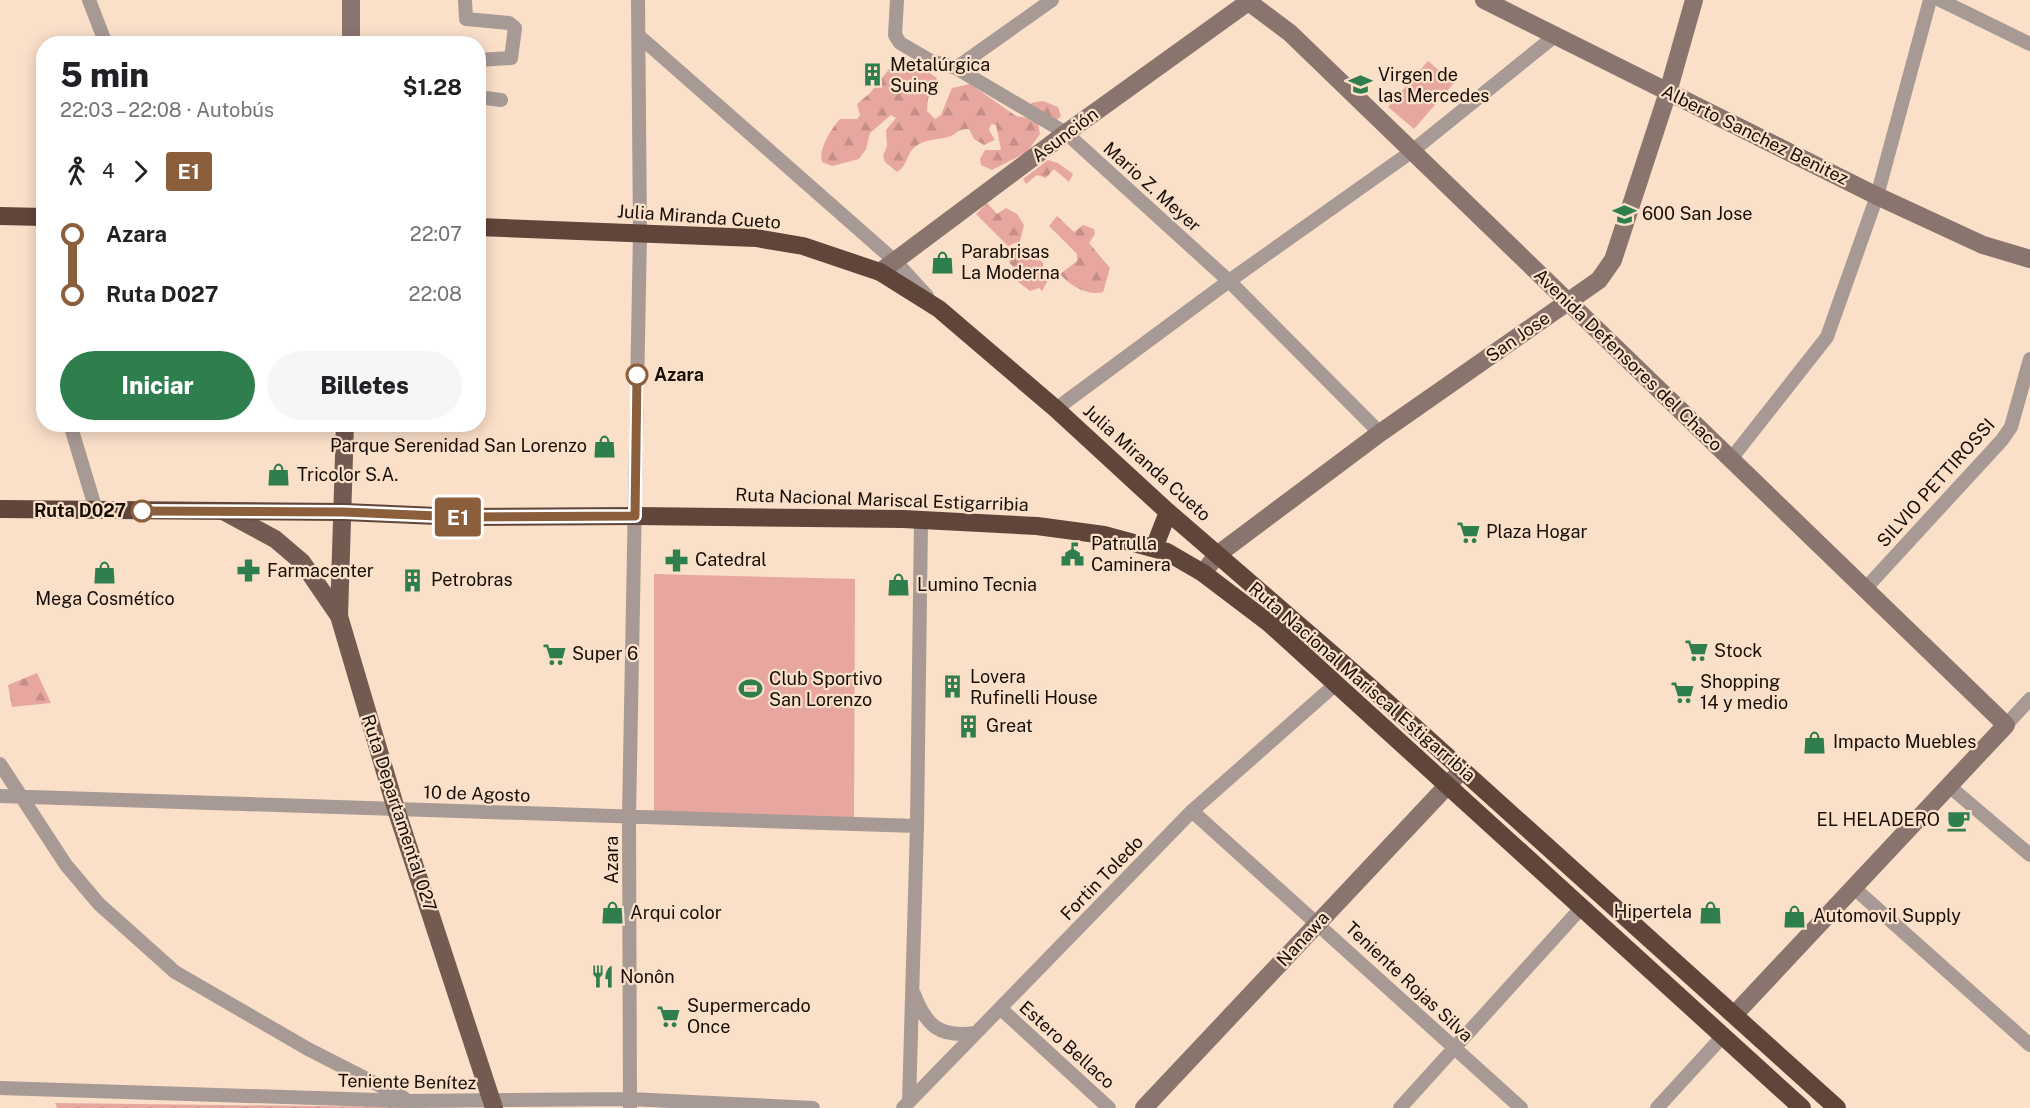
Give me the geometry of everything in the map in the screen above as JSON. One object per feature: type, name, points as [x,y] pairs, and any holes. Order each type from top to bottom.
[{"type":"highway","points":[[0,216],[36,217]]},
{"type":"highway","name":"Julia Miranda Cueto","points":[[486,227],[756,238],[803,246],[880,272],[939,309],[1056,409],[1217,555]]},
{"type":"highway","name":"Ruta Nacional Mariscal Estigarribia","points":[[0,509],[344,512],[461,517],[921,519],[1037,526],[1104,534],[1154,548],[1203,573],[1269,623],[1802,1108]]},
{"type":"highway","points":[[1154,548],[1168,512]]},
{"type":"highway","name":"Ruta Nacional Mariscal Estigarribia","points":[[1217,555],[1735,1014],[1837,1108]]},
{"type":"main road","name":"Ruta Departamental 027","points":[[345,432],[339,616],[396,809],[493,1105]]},
{"type":"main road","points":[[225,512],[274,539],[302,562],[339,616]]},
{"type":"street","points":[[89,0],[103,36]]},
{"type":"street","points":[[351,0],[351,36]]},
{"type":"street","points":[[465,0],[466,19],[509,23],[515,28],[511,58],[486,60]]},
{"type":"street","name":"Azara","points":[[630,1103],[629,816],[640,233],[638,0]]},
{"type":"street","name":"Mario Z. Meyer","points":[[897,0],[895,34],[900,43],[931,61],[956,68],[1066,133],[1229,281],[1380,433]]},
{"type":"street","points":[[956,68],[1052,0]]},
{"type":"street","name":"Alberto Sanchez Benitez","points":[[1484,0],[1877,195],[1983,245],[2030,259]]},
{"type":"street","name":"San Jose","points":[[1203,573],[1217,555],[1380,433],[1599,280],[1613,260],[1668,92],[1694,0]]},
{"type":"street","points":[[1731,459],[1827,337],[1877,195],[1930,0]]},
{"type":"street","points":[[1940,0],[2030,44]]},
{"type":"street","name":"Asunción","points":[[880,272],[1066,133],[1249,1]]},
{"type":"street","name":"Avenida Defensores del Chaco","points":[[1249,1],[1290,33],[2006,725]]},
{"type":"street","points":[[1056,409],[1229,281],[1411,152],[1556,35]]},
{"type":"street","name":"Julia Miranda Cueto","points":[[639,36],[896,262],[939,309]]},
{"type":"street","points":[[486,98],[501,100]]},
{"type":"street","name":"SILVIO PETTIROSSI","points":[[1864,590],[2002,440],[2011,427],[2030,359]]},
{"type":"street","points":[[72,432],[96,510]]},
{"type":"street","points":[[906,1105],[917,826],[921,519]]},
{"type":"street","name":"Fortin Toledo","points":[[906,1105],[1192,811],[1337,683]]},
{"type":"street","points":[[1735,1014],[2030,699]]},
{"type":"street","points":[[0,764],[66,865],[99,904],[175,972],[308,1049],[409,1101]]},
{"type":"street","name":"Nanawa","points":[[1144,1108],[1461,770]]},
{"type":"street","points":[[1949,786],[2030,855]]},
{"type":"street","name":"10 de Agosto","points":[[0,796],[917,826]]},
{"type":"street","name":"Teniente Rojas Silva","points":[[1192,811],[1319,922],[1521,1108]]},
{"type":"street","points":[[1852,887],[2030,1045]]},
{"type":"street","points":[[1400,1108],[1582,907]]},
{"type":"street","points":[[912,990],[920,1010],[939,1029],[954,1035],[975,1033]]},
{"type":"street","name":"Estero Bellaco","points":[[1001,1009],[1109,1108]]},
{"type":"street","points":[[1657,1108],[1723,1036]]},
{"type":"street","name":"Teniente Benítez","points":[[0,1088],[493,1105],[630,1103],[813,1108]]},
{"type":"green space","points":[[1428,61],[1454,83],[1414,129],[1388,107]]},
{"type":"green space","points":[[895,67],[912,73],[922,68],[937,78],[928,99],[927,111],[935,119],[941,115],[952,88],[970,84],[1016,116],[1033,119],[1031,103],[1043,101],[1058,107],[1061,116],[1057,120],[1038,123],[1040,134],[1027,152],[992,170],[981,165],[980,159],[985,150],[1001,150],[996,125],[991,124],[989,130],[995,140],[984,145],[974,139],[969,129],[965,129],[948,137],[924,142],[910,152],[897,172],[885,162],[883,156],[887,146],[886,130],[896,118],[891,115],[870,133],[866,149],[859,159],[832,166],[822,162],[824,145],[840,119],[857,119],[860,115],[857,104],[870,93],[890,68]]},
{"type":"green space","points":[[1048,160],[1058,163],[1073,174],[1069,182],[1054,169],[1046,178],[1037,175],[1026,184],[1023,179]]},
{"type":"green space","points":[[987,203],[997,214],[1006,208],[1017,214],[1024,225],[1020,241],[1008,246],[976,214]]},
{"type":"green space","points":[[1057,216],[1074,232],[1083,225],[1094,229],[1095,234],[1089,243],[1110,268],[1103,292],[1091,293],[1079,289],[1060,274],[1077,261],[1077,254],[1049,226]]},
{"type":"green space","points":[[1026,248],[1043,263],[1043,269],[1051,275],[1042,291],[1039,288],[1030,291],[1017,281],[1018,273],[1009,262],[1016,250]]},
{"type":"green space","name":"Club Sportivo San Lorenzo","points":[[654,574],[855,579],[854,819],[654,813]]},
{"type":"green space","points":[[37,673],[51,703],[12,707],[8,685]]},
{"type":"green space","points":[[55,1103],[477,1108],[57,1108]]},
{"type":"bus line","name":"E1","points":[[142,511],[344,512],[461,517],[635,516],[637,375]]},
{"type":"place","name":"Metalúrgica Suing","points":[[872,75]]},
{"type":"place","name":"Virgen de las Mercedes","points":[[1360,85]]},
{"type":"place","name":"600 San Jose","points":[[1624,214]]},
{"type":"place","name":"Parabrisas La Moderna","points":[[943,262]]},
{"type":"place","name":"Azara","points":[[637,375]]},
{"type":"place","name":"Parque Serenidad San Lorenzo","points":[[605,446]]},
{"type":"place","name":"Tricolor S.A.","points":[[279,475]]},
{"type":"place","name":"Ruta D027","points":[[142,511]]},
{"type":"place","name":"Plaza Hogar","points":[[1468,532]]},
{"type":"place","name":"Patrulla Caminera","points":[[1073,554]]},
{"type":"place","name":"Catedral","points":[[677,560]]},
{"type":"place","name":"Farmacenter","points":[[249,571]]},
{"type":"place","name":"Mega Cosmétíco","points":[[105,573]]},
{"type":"place","name":"Petrobras","points":[[413,580]]},
{"type":"place","name":"Lumino Tecnia","points":[[899,585]]},
{"type":"place","name":"Stock","points":[[1696,651]]},
{"type":"place","name":"Super 6","points":[[554,654]]},
{"type":"place","name":"Lovera Rufinelli House","points":[[952,687]]},
{"type":"place","name":"Club Sportivo San Lorenzo","points":[[751,689]]},
{"type":"place","name":"Shopping 14 y medio","points":[[1682,692]]},
{"type":"place","name":"Great","points":[[968,726]]},
{"type":"place","name":"Impacto Muebles","points":[[1815,742]]},
{"type":"place","name":"EL HELADERO","points":[[1958,820]]},
{"type":"place","name":"Hipertela","points":[[1710,912]]},
{"type":"place","name":"Arqui color","points":[[612,913]]},
{"type":"place","name":"Automovil Supply","points":[[1795,916]]},
{"type":"place","name":"Nonôn","points":[[602,977]]},
{"type":"place","name":"Supermercado Once","points":[[669,1016]]}]
